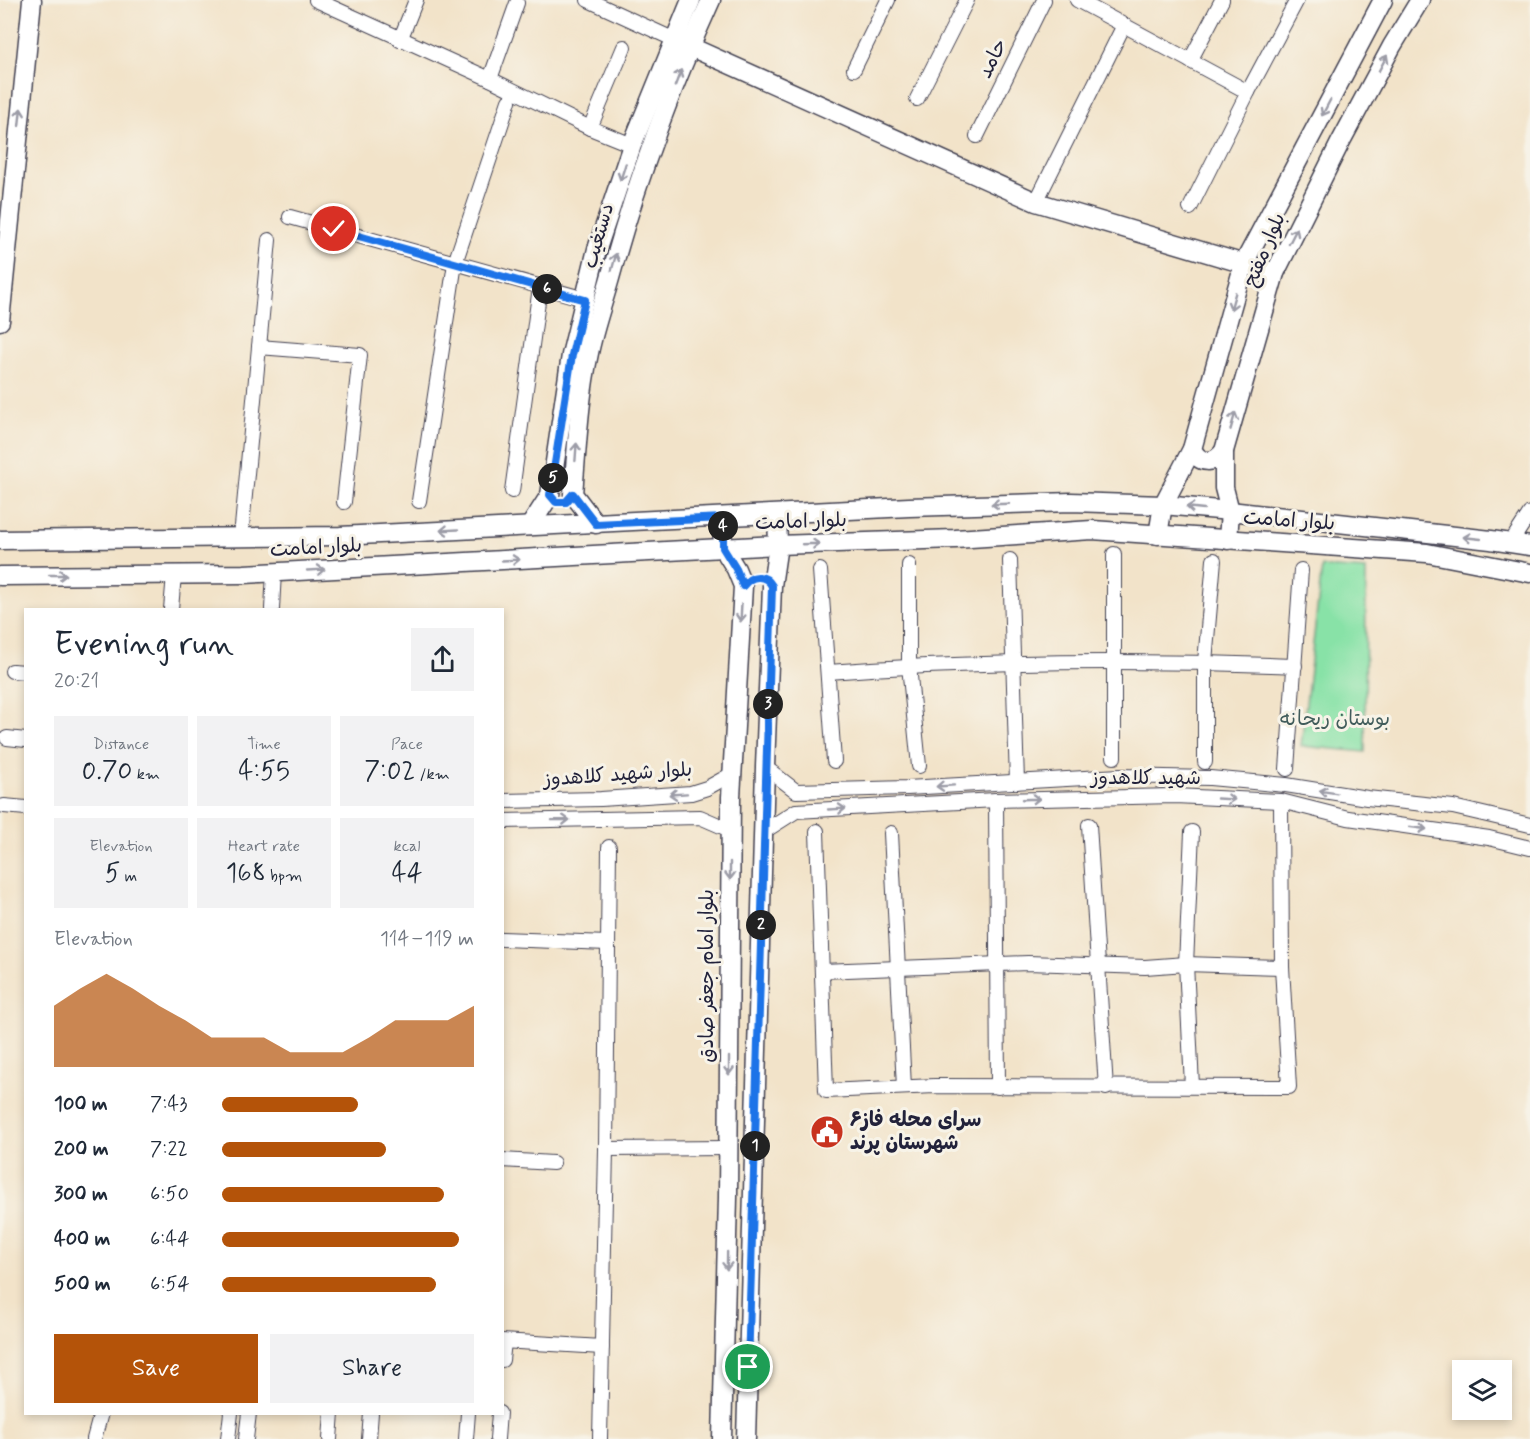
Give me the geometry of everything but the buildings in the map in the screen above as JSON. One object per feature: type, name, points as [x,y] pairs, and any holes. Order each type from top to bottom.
[{"type":"street","points":[[0,321],[32,0]]},
{"type":"street","points":[[316,0],[490,79],[590,128],[632,145]]},
{"type":"street","points":[[400,40],[416,0]]},
{"type":"street","points":[[588,0],[1036,202],[1275,273]]},
{"type":"street","name":"دستغیب","points":[[573,494],[578,434],[589,354],[625,225],[682,42],[691,0]]},
{"type":"street","name":"دستغیب","points":[[530,526],[550,495],[572,355],[597,249],[632,145],[682,42],[711,0]]},
{"type":"street","points":[[854,69],[888,0]]},
{"type":"street","points":[[917,99],[967,0]]},
{"type":"street","name":"حامد","points":[[977,136],[1044,0]]},
{"type":"street","points":[[1190,61],[1222,0]]},
{"type":"street","points":[[1190,208],[1297,0]]},
{"type":"street","name":"بلوار مفتح","points":[[1158,535],[1163,505],[1192,448],[1244,263],[1383,0]]},
{"type":"street","name":"بلوار مفتح","points":[[1228,540],[1230,511],[1224,488],[1224,452],[1275,273],[1340,143],[1392,46],[1420,0]]},
{"type":"street","points":[[1085,2],[1248,92]]},
{"type":"street","points":[[490,79],[517,3]]},
{"type":"street","points":[[1036,202],[1124,25]]},
{"type":"street","points":[[590,128],[624,47]]},
{"type":"street","points":[[419,501],[455,263],[508,101]]},
{"type":"street","points":[[290,217],[585,300]]},
{"type":"street","points":[[241,537],[269,240]]},
{"type":"street","points":[[512,491],[540,287]]},
{"type":"street","points":[[260,347],[360,355],[344,502]]},
{"type":"street","points":[[1192,448],[1195,456],[1203,461],[1211,462],[1224,452]]},
{"type":"street","points":[[550,495],[560,503],[566,502],[573,494],[596,524]]},
{"type":"street","name":"بلوار امامت","points":[[0,540],[340,536],[1060,502],[1163,505],[1230,511],[1530,546]]},
{"type":"street","points":[[1511,542],[1530,513]]},
{"type":"street","points":[[746,1439],[765,767],[772,586],[778,545],[777,515]]},
{"type":"street","points":[[723,518],[723,548]]},
{"type":"street","name":"بلوار امامت","points":[[0,576],[274,572],[778,545],[955,539],[1092,530],[1428,553],[1530,573]]},
{"type":"street","name":"بلوار امام جعفر صادق","points":[[722,1439],[728,1148],[730,830],[743,586],[723,548]]},
{"type":"street","points":[[1114,554],[1114,757]]},
{"type":"street","points":[[1010,560],[1017,782]]},
{"type":"street","points":[[1205,762],[1205,662],[1214,560]]},
{"type":"street","points":[[909,565],[909,666],[919,766]]},
{"type":"street","points":[[820,570],[834,761]]},
{"type":"street","points":[[1287,769],[1301,570]]},
{"type":"street","points":[[272,608],[274,572]]},
{"type":"street","points":[[171,608],[174,574]]},
{"type":"street","points":[[743,586],[752,577],[759,576],[769,580],[772,586]]},
{"type":"street","points":[[828,672],[909,666],[1113,661],[1295,666]]},
{"type":"street","points":[[7,738],[24,740]]},
{"type":"street","points":[[765,767],[796,791],[790,796],[789,802],[796,811]]},
{"type":"street","name":"بلوار شهید کلاهدوز","points":[[504,801],[601,799],[691,793],[707,788],[732,774]]},
{"type":"street","name":"شهید کلاهدوز","points":[[796,791],[907,788],[1120,776],[1210,778],[1286,785],[1367,798],[1453,807],[1530,825]]},
{"type":"street","points":[[907,788],[908,805]]},
{"type":"street","name":"شهید کلاهدوز","points":[[763,832],[796,811],[996,800],[1175,796],[1281,801],[1348,818],[1489,838],[1530,848]]},
{"type":"street","points":[[1364,820],[1367,798]]},
{"type":"street","points":[[996,800],[998,1087]]},
{"type":"street","points":[[817,831],[826,1091],[904,1087],[1289,1087],[1282,967],[1281,801]]},
{"type":"street","points":[[4,806],[24,808]]},
{"type":"street","name":"بلوار شهید کلاهدوز","points":[[504,821],[700,817],[730,830]]},
{"type":"street","points":[[1089,825],[1106,1088]]},
{"type":"street","points":[[1192,832],[1186,964],[1192,1086]]},
{"type":"street","points":[[891,833],[904,1087]]},
{"type":"street","points":[[600,1439],[609,847]]},
{"type":"street","points":[[504,939],[608,943]]},
{"type":"street","points":[[822,970],[1028,963],[1145,967],[1186,964],[1282,967]]},
{"type":"street","points":[[606,1149],[728,1148]]},
{"type":"street","points":[[504,1160],[553,1163]]},
{"type":"street","points":[[504,1342],[602,1347]]},
{"type":"street","points":[[94,1439],[100,1415]]},
{"type":"street","points":[[228,1439],[231,1415]]},
{"type":"street","points":[[246,1439],[249,1415]]},
{"type":"street","points":[[330,1439],[332,1415]]},
{"type":"street","points":[[369,1439],[371,1415]]},
{"type":"street","points":[[466,1439],[468,1415]]},
{"type":"street","points":[[497,1439],[499,1415]]},
{"type":"green space","name":"بوستان ریحانه","points":[[1322,567],[1366,570],[1365,752],[1301,746]]},
{"type":"place","name":"سرای محله فاز۶ شهرستان پرند","points":[[827,1132]]},
{"type":"route","points":[[334,229],[585,300],[572,355],[550,495],[560,503],[566,502],[573,494],[596,524],[723,518],[723,548],[743,586],[752,577],[759,576],[769,580],[772,586],[748,1367]]}]
